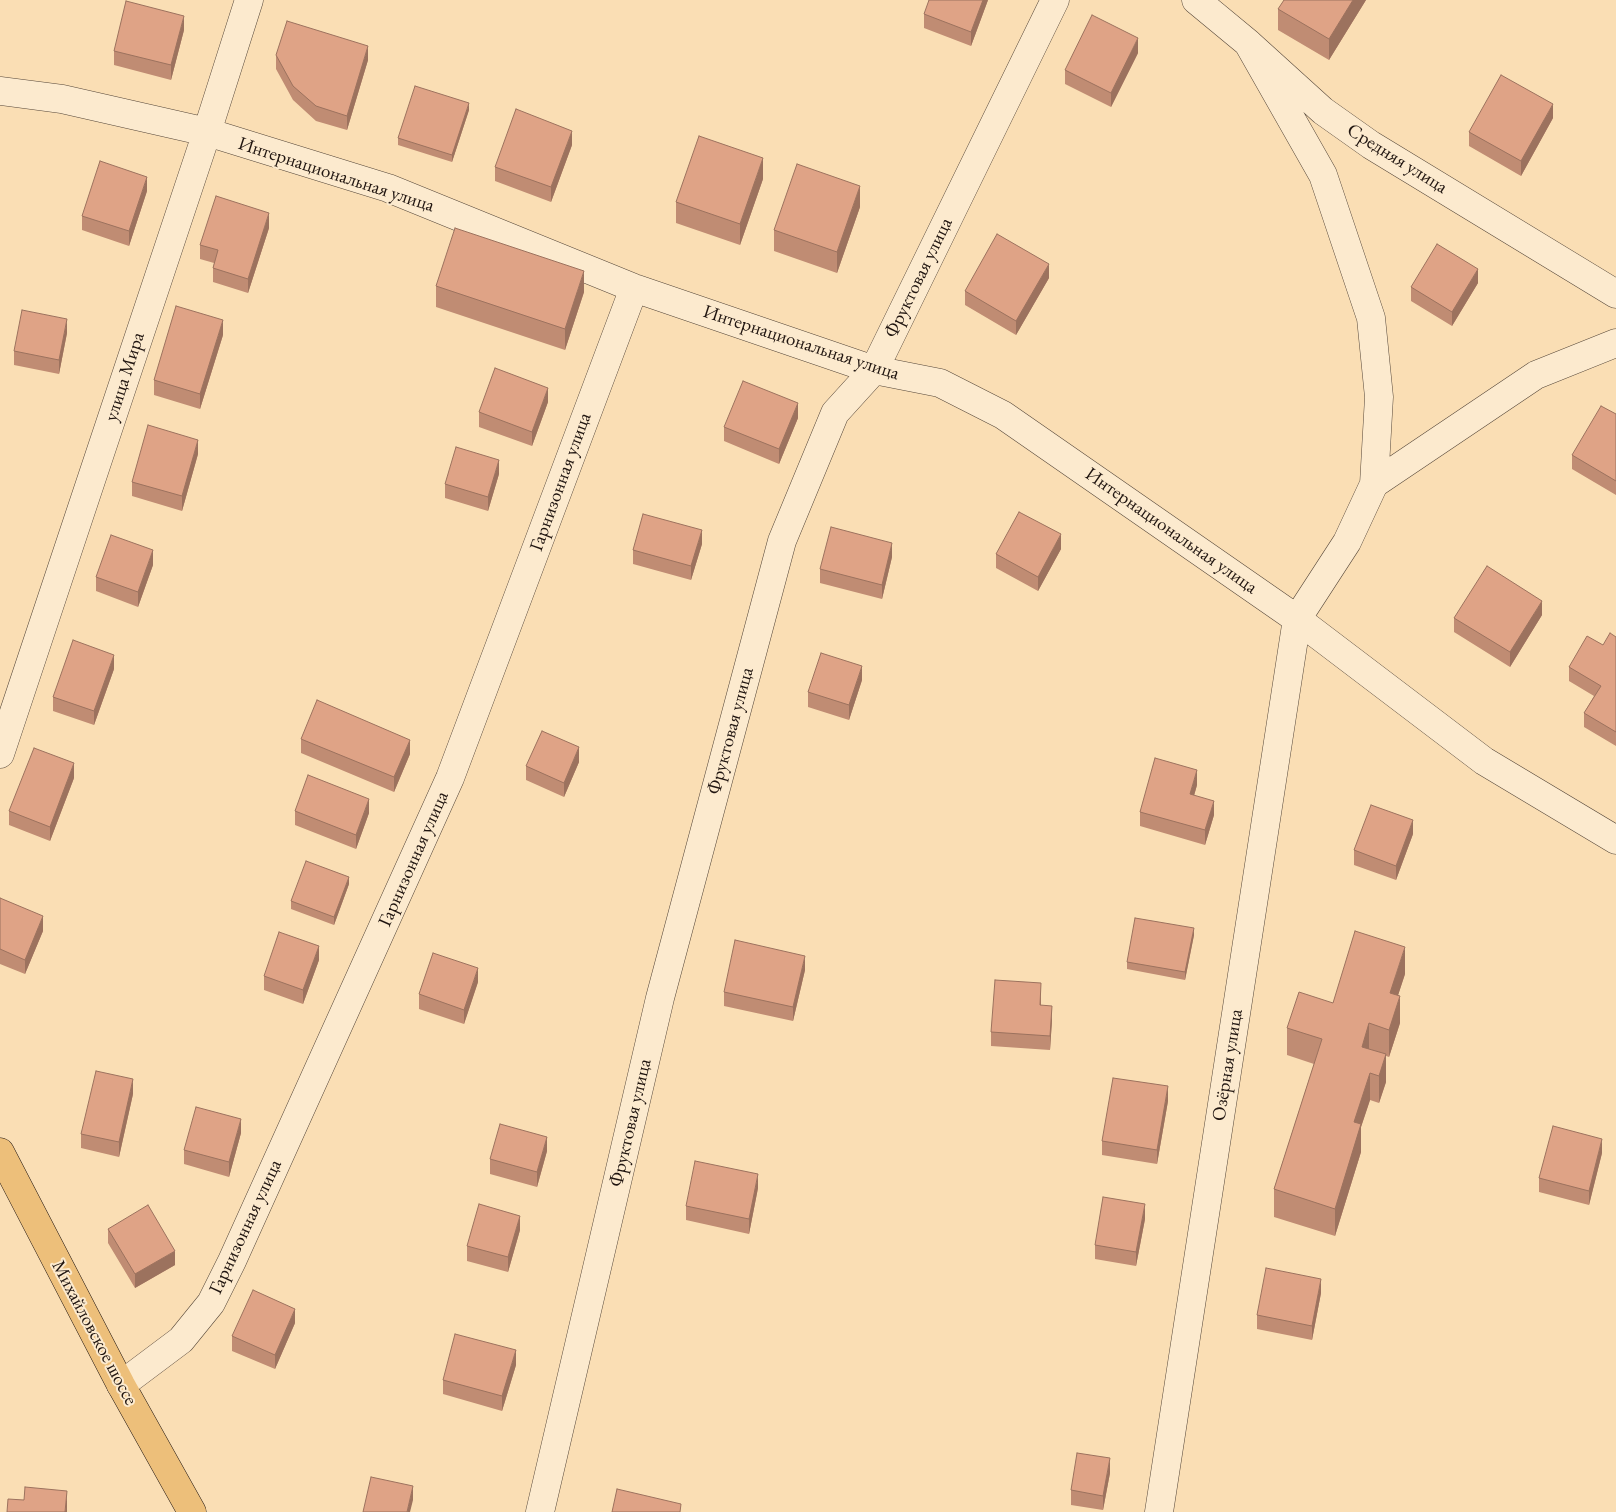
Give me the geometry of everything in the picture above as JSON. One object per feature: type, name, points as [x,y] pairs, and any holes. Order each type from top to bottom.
[{"type":"main road","name":"Михайловское шоссе","points":[[0,1152],[121,1385],[192,1512]]},
{"type":"street","name":"улица Мира","points":[[0,754],[207,132],[249,0]]},
{"type":"street","name":"Фруктовая улица","points":[[540,1512],[660,998],[782,542],[835,413],[874,370],[1055,0]]},
{"type":"street","name":"Средняя улица","points":[[1196,0],[1248,43],[1323,111],[1371,145],[1616,294]]},
{"type":"street","points":[[1248,43],[1323,175],[1371,318],[1380,396],[1374,484],[1347,542],[1297,619]]},
{"type":"street","name":"Интернациональная улица","points":[[0,91],[62,99],[207,132],[388,188],[634,288],[874,370],[940,383],[1003,415],[1297,619],[1484,761],[1616,840]]},
{"type":"street","name":"Гарнизонная улица","points":[[121,1385],[181,1340],[210,1303],[232,1261],[450,778],[634,288]]},
{"type":"street","points":[[1374,484],[1536,375],[1616,343]]},
{"type":"street","name":"Озёрная улица","points":[[1159,1512],[1297,619]]},
{"type":"building","points":[[929,0],[983,0],[971,32],[924,14]]},
{"type":"building","points":[[1284,0],[1353,0],[1329,39],[1278,9]]},
{"type":"building","points":[[126,1],[184,16],[171,65],[114,51]]},
{"type":"building","points":[[1092,15],[1138,38],[1111,93],[1065,70]]},
{"type":"building","points":[[287,21],[368,46],[347,116],[316,106],[293,86],[276,55]]},
{"type":"building","points":[[1501,75],[1553,104],[1521,161],[1469,132]]},
{"type":"building","points":[[415,86],[469,103],[452,155],[398,138]]},
{"type":"building","points":[[516,109],[572,131],[551,187],[495,167]]},
{"type":"building","points":[[699,136],[763,158],[740,224],[676,202]]},
{"type":"building","points":[[100,161],[147,177],[129,231],[82,216]]},
{"type":"building","points":[[797,164],[860,186],[837,252],[774,230]]},
{"type":"building","points":[[216,196],[269,213],[248,279],[213,268],[218,250],[200,245]]},
{"type":"building","points":[[455,228],[584,271],[565,329],[436,286]]},
{"type":"building","points":[[997,234],[1049,264],[1016,321],[965,291]]},
{"type":"building","points":[[1437,244],[1478,269],[1452,312],[1411,287]]},
{"type":"building","points":[[176,306],[223,320],[200,394],[154,380]]},
{"type":"building","points":[[22,310],[67,319],[59,360],[14,351]]},
{"type":"building","points":[[495,368],[548,388],[532,432],[479,412]]},
{"type":"building","points":[[743,381],[798,403],[779,449],[724,427]]},
{"type":"building","points":[[1601,406],[1616,414],[1616,481],[1572,455]]},
{"type":"building","points":[[148,425],[198,440],[182,496],[132,482]]},
{"type":"building","points":[[456,447],[499,460],[488,497],[445,484]]},
{"type":"building","points":[[1019,512],[1061,534],[1038,577],[996,554]]},
{"type":"building","points":[[643,514],[702,530],[691,566],[633,550]]},
{"type":"building","points":[[831,527],[892,543],[882,585],[820,569]]},
{"type":"building","points":[[111,535],[153,550],[138,592],[96,577]]},
{"type":"building","points":[[1487,566],[1542,601],[1510,652],[1454,618]]},
{"type":"building","points":[[1610,633],[1616,637],[1616,732],[1584,713],[1601,686],[1569,667],[1587,636],[1603,645]]},
{"type":"building","points":[[73,640],[114,655],[94,711],[53,697]]},
{"type":"building","points":[[821,653],[862,666],[849,705],[808,692]]},
{"type":"building","points":[[317,700],[410,740],[394,777],[301,739]]},
{"type":"building","points":[[542,731],[579,747],[564,783],[526,766]]},
{"type":"building","points":[[34,748],[74,763],[50,827],[9,811]]},
{"type":"building","points":[[1155,758],[1197,770],[1190,794],[1214,801],[1205,830],[1140,812]]},
{"type":"building","points":[[308,775],[369,799],[356,835],[295,811]]},
{"type":"building","points":[[1371,805],[1413,820],[1396,866],[1354,850]]},
{"type":"building","points":[[306,861],[349,877],[334,917],[291,901]]},
{"type":"building","points":[[0,898],[43,916],[25,960],[0,949]]},
{"type":"building","points":[[1135,918],[1194,928],[1185,972],[1127,962]]},
{"type":"building","points":[[1355,931],[1405,947],[1390,993],[1400,996],[1389,1030],[1369,1023],[1362,1047],[1386,1054],[1379,1076],[1370,1073],[1354,1122],[1361,1124],[1335,1209],[1274,1189],[1322,1039],[1287,1028],[1299,992],[1333,1003]]},
{"type":"building","points":[[279,932],[319,946],[303,990],[264,976]]},
{"type":"building","points":[[735,940],[805,956],[793,1007],[724,992]]},
{"type":"building","points":[[433,953],[478,968],[464,1010],[419,994]]},
{"type":"building","points":[[995,980],[1041,983],[1040,1005],[1052,1006],[1050,1036],[991,1032]]},
{"type":"building","points":[[96,1071],[133,1079],[119,1142],[81,1134]]},
{"type":"building","points":[[1113,1078],[1168,1086],[1157,1150],[1102,1141]]},
{"type":"building","points":[[196,1107],[241,1119],[229,1162],[184,1150]]},
{"type":"building","points":[[500,1124],[547,1137],[537,1172],[490,1159]]},
{"type":"building","points":[[1553,1126],[1602,1139],[1589,1191],[1539,1178]]},
{"type":"building","points":[[695,1161],[758,1174],[749,1219],[686,1206]]},
{"type":"building","points":[[1103,1197],[1145,1204],[1136,1252],[1095,1245]]},
{"type":"building","points":[[479,1204],[520,1216],[508,1257],[467,1246]]},
{"type":"building","points":[[148,1205],[175,1251],[135,1274],[108,1229]]},
{"type":"building","points":[[1266,1268],[1321,1279],[1312,1326],[1257,1315]]},
{"type":"building","points":[[253,1290],[295,1309],[275,1355],[232,1336]]},
{"type":"building","points":[[455,1334],[516,1350],[502,1396],[443,1380]]},
{"type":"building","points":[[1077,1453],[1110,1458],[1103,1496],[1071,1490]]},
{"type":"building","points":[[371,1477],[413,1486],[407,1512],[363,1512]]},
{"type":"building","points":[[25,1487],[67,1491],[65,1512],[7,1512],[8,1499],[24,1500]]},
{"type":"building","points":[[617,1489],[681,1504],[680,1512],[612,1512]]}]
